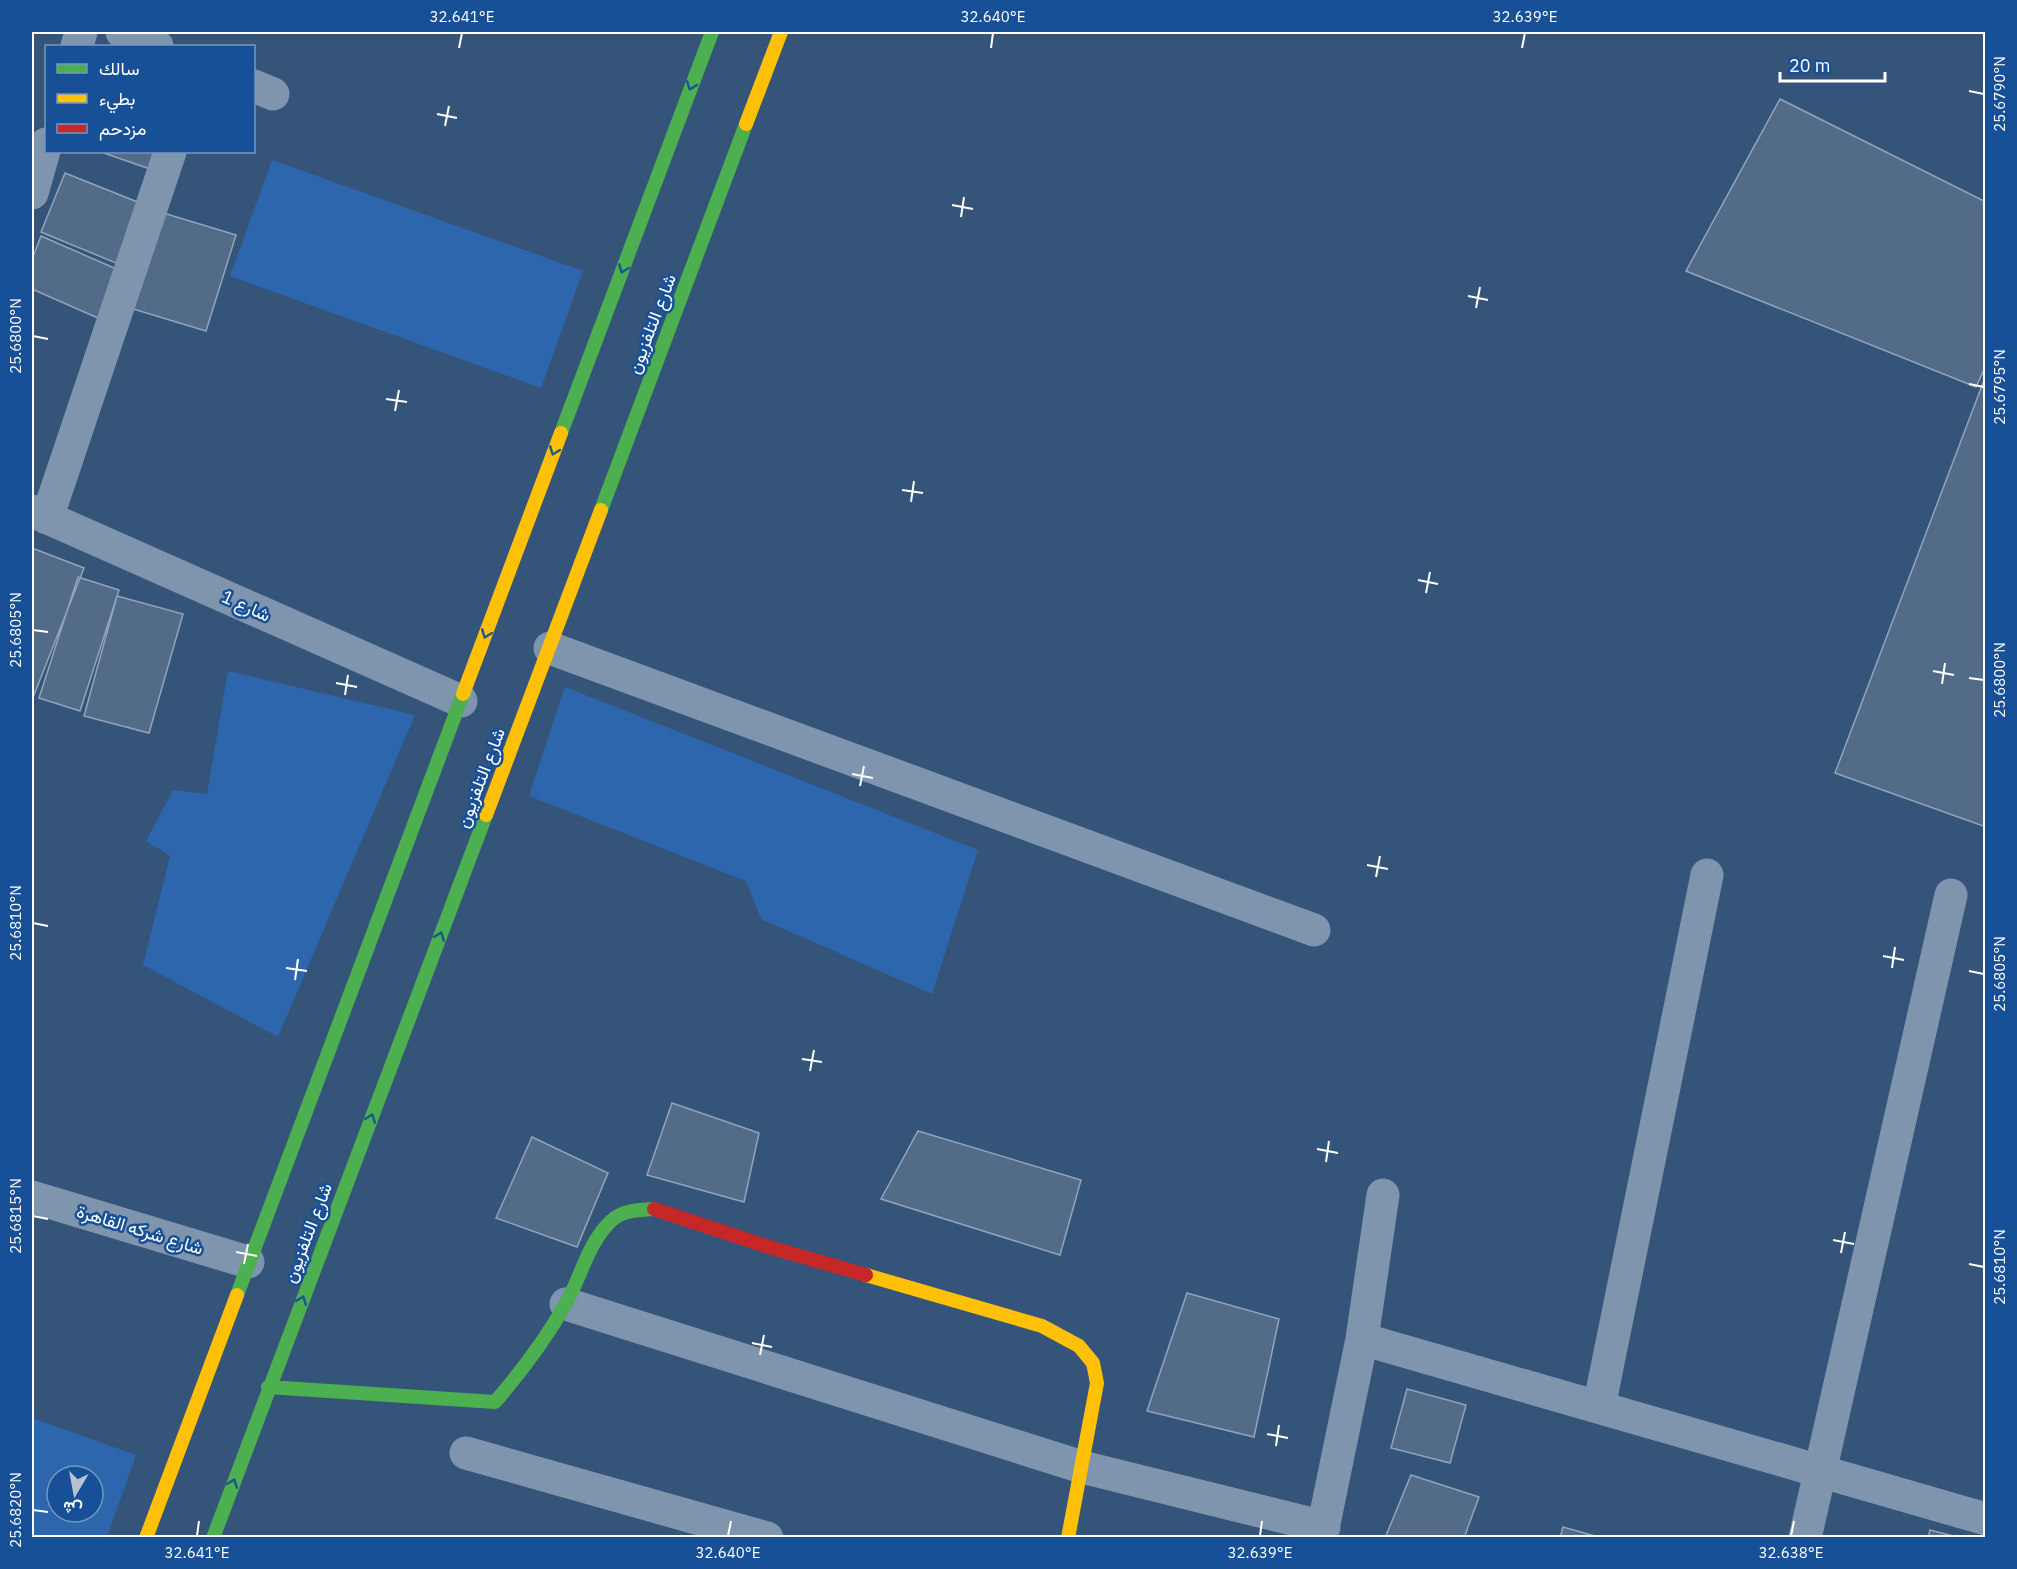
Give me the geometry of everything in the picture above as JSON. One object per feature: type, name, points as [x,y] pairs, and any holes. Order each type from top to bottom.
[{"type":"main road","points":[[146,1538],[712,32]]},
{"type":"main road","name":"شارع التلفزيون","points":[[213,1538],[781,32]]},
{"type":"main road","points":[[268,1388],[495,1402],[524,1369],[566,1304],[592,1246],[612,1220],[633,1210],[656,1209],[768,1247],[1042,1326],[1079,1346],[1093,1363],[1097,1383],[1068,1538]]},
{"type":"street","points":[[122,32],[154,45]]},
{"type":"street","points":[[32,193],[45,148]]},
{"type":"street","points":[[39,515],[170,153]]},
{"type":"street","name":"شارع 1","points":[[39,515],[461,701]]},
{"type":"street","points":[[550,648],[1314,930]]},
{"type":"street","points":[[1599,1407],[1707,875]]},
{"type":"street","points":[[1805,1538],[1951,895]]},
{"type":"street","points":[[566,1304],[1082,1467],[1322,1532],[1362,1339],[1383,1195]]},
{"type":"street","name":"شارع شركه القاهرة","points":[[32,1197],[248,1262]]},
{"type":"street","points":[[1362,1339],[1986,1519]]},
{"type":"street","points":[[466,1453],[767,1538]]},
{"type":"shaded area","points":[[272,160],[583,271],[541,388],[230,276]]},
{"type":"shaded area","points":[[228,671],[415,715],[278,1037],[143,965],[170,856],[146,841],[173,790],[207,794]]},
{"type":"shaded area","points":[[565,687],[978,850],[932,994],[761,919],[746,881],[529,796]]},
{"type":"shaded area","points":[[32,1418],[136,1455],[107,1537],[32,1537]]},
{"type":"building","points":[[1780,99],[1986,202],[1986,365],[1976,387],[1686,271]]},
{"type":"building","points":[[104,153],[157,153],[150,169]]},
{"type":"building","points":[[65,173],[140,203],[116,263],[41,232]]},
{"type":"building","points":[[160,212],[236,235],[206,331],[130,308]]},
{"type":"building","points":[[41,236],[121,271],[100,319],[32,289],[32,259]]},
{"type":"building","points":[[1986,375],[1986,827],[1835,773]]},
{"type":"building","points":[[32,548],[84,568],[34,695],[32,694]]},
{"type":"building","points":[[78,577],[119,590],[80,711],[39,698]]},
{"type":"building","points":[[117,596],[183,614],[149,733],[84,716]]},
{"type":"building","points":[[672,1103],[759,1133],[744,1202],[647,1175]]},
{"type":"building","points":[[918,1131],[1081,1180],[1060,1255],[881,1199]]},
{"type":"building","points":[[532,1137],[608,1173],[577,1247],[496,1218]]},
{"type":"building","points":[[1187,1293],[1279,1319],[1254,1437],[1147,1411]]},
{"type":"building","points":[[1407,1389],[1466,1405],[1450,1463],[1391,1448]]},
{"type":"building","points":[[1411,1475],[1479,1497],[1464,1538],[1385,1538]]},
{"type":"building","points":[[1563,1527],[1602,1538],[1560,1538]]},
{"type":"building","points":[[1930,1530],[1961,1538],[1928,1538]]},
{"type":"traffic: fast","points":[[561,433],[712,32]]},
{"type":"traffic: fast","points":[[601,510],[746,124]]},
{"type":"traffic: fast","points":[[237,1295],[463,694]]},
{"type":"traffic: fast","points":[[213,1538],[486,815]]},
{"type":"traffic: fast","points":[[268,1387],[495,1402],[532,1355],[557,1318],[603,1230],[615,1217],[631,1211],[654,1209]]},
{"type":"traffic: slow","points":[[746,124],[781,32]]},
{"type":"traffic: slow","points":[[463,694],[561,433]]},
{"type":"traffic: slow","points":[[486,815],[601,510]]},
{"type":"traffic: slow","points":[[866,1275],[1042,1326],[1079,1346],[1093,1363],[1097,1383],[1068,1538]]},
{"type":"traffic: slow","points":[[146,1538],[237,1295]]},
{"type":"traffic: jam","points":[[654,1209],[769,1247],[866,1275]]}]
